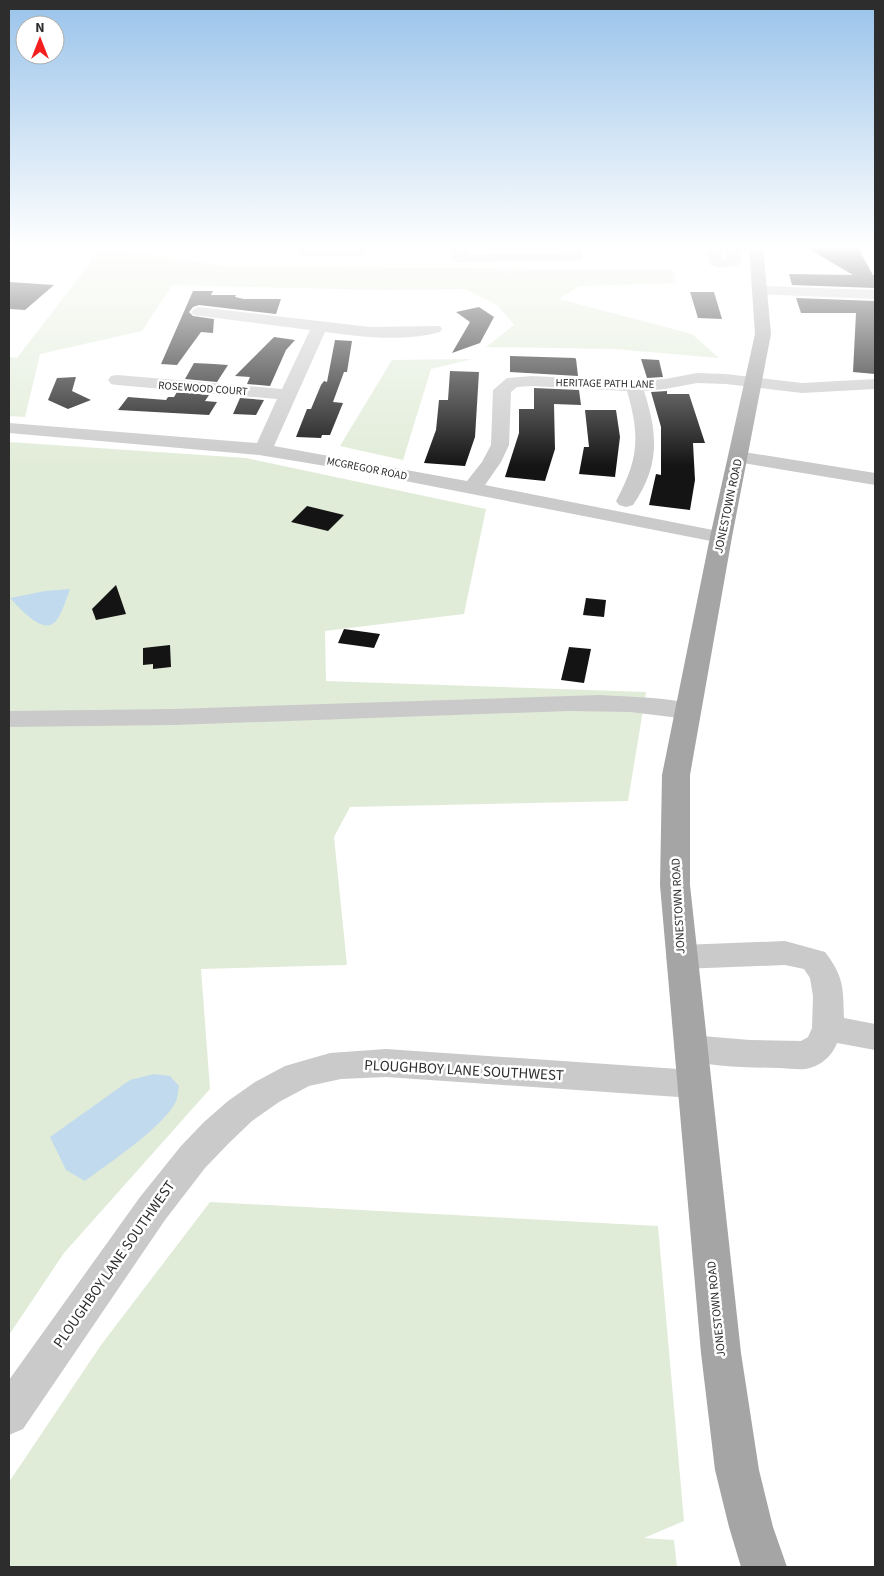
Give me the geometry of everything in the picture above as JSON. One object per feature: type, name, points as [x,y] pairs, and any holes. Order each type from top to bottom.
[{"type":"main road","name":"JONESTOWN ROAD","points":[[762,320],[763,334],[721,537],[676,775],[675,885],[720,1353],[735,1450],[751,1527],[764,1567]]},
{"type":"street","points":[[273,320],[319,327],[388,332],[417,332],[434,329]]},
{"type":"street","points":[[263,450],[319,327]]},
{"type":"street","name":"HERITAGE PATH LANE","points":[[472,488],[493,460],[500,443],[502,390],[513,382],[532,381],[634,386],[665,384],[697,378],[726,379],[802,388],[875,384]]},
{"type":"street","name":"ROSEWOOD COURT","points":[[117,380],[289,395]]},
{"type":"street","points":[[626,501],[634,488],[645,456],[645,426],[634,386]]},
{"type":"street","name":"MCGREGOR ROAD","points":[[9,428],[195,442],[263,450],[344,463],[721,537]]},
{"type":"street","points":[[738,457],[875,479]]},
{"type":"street","points":[[9,719],[118,720],[384,708],[568,704],[667,707],[688,711]]},
{"type":"street","points":[[682,957],[785,953],[814,960],[824,974],[828,996],[828,1028],[820,1046],[806,1055],[750,1054],[690,1048]]},
{"type":"street","points":[[828,1028],[875,1037]]},
{"type":"street","name":"PLOUGHBOY LANE SOUTHWEST","points":[[9,1415],[176,1176],[211,1135],[234,1115],[270,1090],[298,1076],[317,1069],[346,1065],[386,1064],[693,1084]]},
{"type":"green space","points":[[47,320],[149,320],[142,331],[40,354],[25,417],[9,416],[9,357],[17,358]]},
{"type":"green space","points":[[509,320],[637,320],[692,334],[719,358],[614,349],[486,347],[514,325]]},
{"type":"green space","points":[[472,359],[431,369],[403,460],[340,446],[392,360]]},
{"type":"green space","points":[[9,442],[246,458],[486,509],[464,614],[325,631],[326,681],[646,692],[628,801],[350,807],[334,837],[347,965],[201,969],[210,1089],[64,1253],[9,1335]]},
{"type":"green space","points":[[210,1202],[658,1226],[684,1521],[644,1538],[674,1540],[677,1567],[9,1567],[9,1482],[101,1345]]},
{"type":"water","points":[[70,589],[59,616],[50,625],[44,625],[31,618],[10,598],[45,591]]},
{"type":"water","points":[[154,1074],[170,1076],[179,1086],[176,1101],[161,1121],[135,1144],[85,1181],[66,1170],[50,1137],[130,1080]]},
{"type":"building","points":[[180,320],[214,320],[213,333],[201,332],[177,365],[161,364]]},
{"type":"building","points":[[467,320],[493,320],[480,343],[452,353],[470,322]]},
{"type":"building","points":[[856,320],[875,320],[875,374],[853,372]]},
{"type":"building","points":[[274,337],[295,340],[286,350],[270,386],[247,384],[250,377],[235,376]]},
{"type":"building","points":[[335,340],[352,341],[347,372],[344,372],[333,402],[343,403],[330,435],[322,435],[321,438],[296,437],[307,409],[311,409],[321,385],[324,381],[327,382]]},
{"type":"building","points":[[510,356],[575,358],[578,376],[510,372]]},
{"type":"building","points":[[641,359],[659,360],[663,377],[647,378]]},
{"type":"building","points":[[194,363],[228,365],[217,382],[185,379]]},
{"type":"building","points":[[450,371],[479,372],[475,437],[465,466],[424,463],[436,430],[439,400],[448,400]]},
{"type":"building","points":[[76,377],[72,391],[91,400],[68,409],[48,400],[57,378]]},
{"type":"building","points":[[534,388],[579,390],[581,405],[554,404],[555,449],[545,481],[505,477],[519,433],[519,409],[534,409]]},
{"type":"building","points":[[667,391],[667,394],[689,394],[705,443],[693,443],[695,480],[690,510],[649,505],[656,474],[661,475],[661,427],[651,392]]},
{"type":"building","points":[[177,392],[209,395],[205,401],[217,402],[209,415],[118,410],[128,397],[166,400],[168,397],[174,397]]},
{"type":"building","points":[[240,398],[264,400],[256,415],[233,414]]},
{"type":"building","points":[[585,410],[616,410],[620,437],[615,477],[579,474],[584,447],[589,447]]},
{"type":"building","points":[[307,506],[344,515],[328,531],[291,522]]},
{"type":"building","points":[[116,585],[126,614],[96,620],[92,609]]},
{"type":"building","points":[[586,598],[606,600],[604,617],[583,615]]},
{"type":"building","points":[[344,629],[380,634],[374,648],[338,643]]},
{"type":"building","points":[[170,645],[171,667],[153,669],[153,664],[143,665],[143,648]]},
{"type":"building","points":[[569,647],[591,649],[584,683],[561,680]]}]
